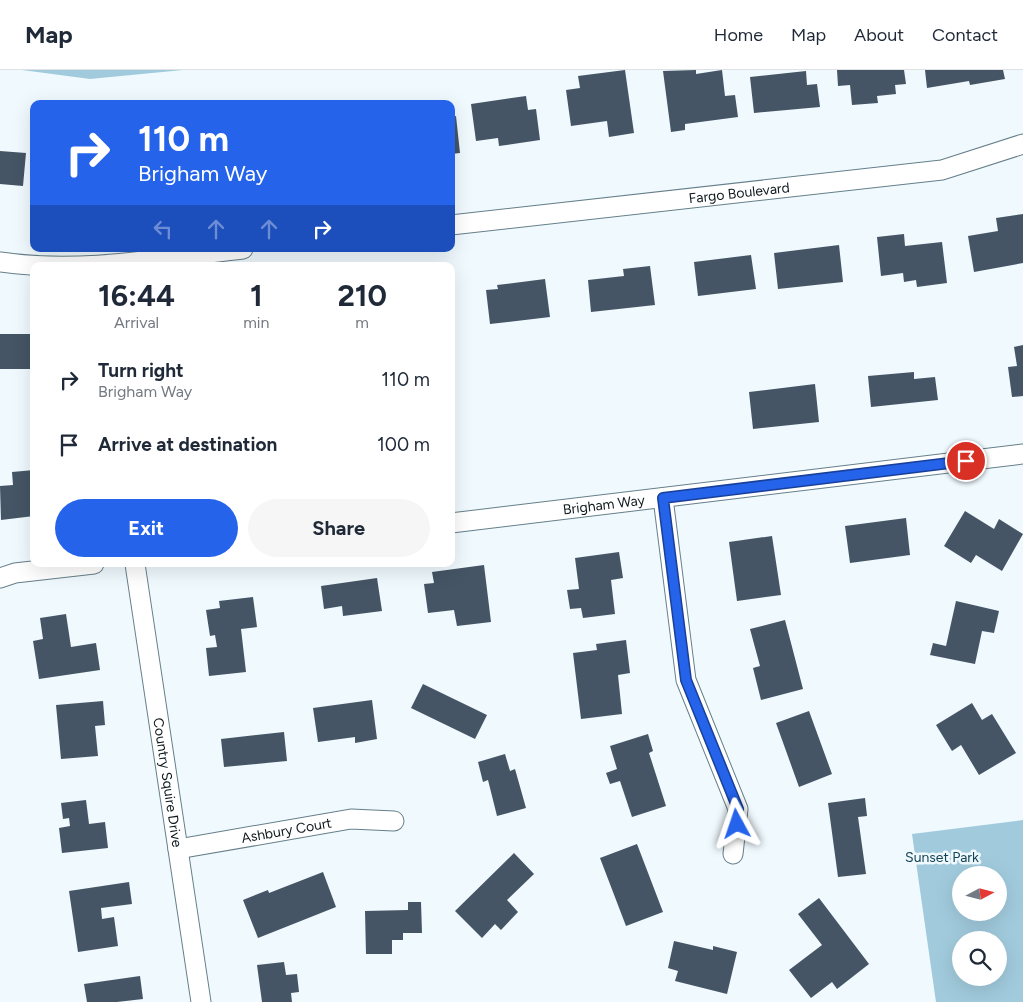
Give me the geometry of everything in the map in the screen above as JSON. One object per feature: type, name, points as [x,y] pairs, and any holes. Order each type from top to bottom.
[{"type":"street","name":"Fargo Boulevard","points":[[455,225],[942,170],[1023,144]]},
{"type":"street","points":[[126,262],[216,252]]},
{"type":"street","points":[[0,262],[30,266]]},
{"type":"street","name":"Brigham Way","points":[[455,523],[1023,454]]},
{"type":"street","points":[[663,498],[686,680],[738,809],[733,854]]},
{"type":"street","points":[[0,578],[15,573],[68,567]]},
{"type":"street","name":"Country Squire Drive","points":[[135,567],[201,1002]]},
{"type":"street","name":"Ashbury Court","points":[[178,849],[350,819],[394,821]]},
{"type":"green space","points":[[22,70],[183,70],[90,79]]},
{"type":"green space","name":"Sunset Park","points":[[1023,820],[1023,1002],[936,1002],[912,834]]},
{"type":"building","points":[[625,70],[634,133],[609,137],[607,121],[571,126],[566,90],[580,88],[578,76]]},
{"type":"building","points":[[696,70],[696,74],[722,70],[725,96],[735,95],[738,117],[685,124],[685,130],[671,132],[663,71]]},
{"type":"building","points":[[837,70],[904,70],[906,84],[895,85],[896,94],[877,96],[878,103],[852,105],[850,85],[838,86]]},
{"type":"building","points":[[925,70],[1003,70],[1005,79],[970,85],[969,81],[927,88]]},
{"type":"building","points":[[806,71],[807,85],[817,84],[820,107],[754,113],[750,77]]},
{"type":"building","points":[[526,96],[528,110],[536,109],[540,140],[499,146],[498,138],[476,141],[471,104]]},
{"type":"building","points":[[455,116],[460,153],[455,154]]},
{"type":"building","points":[[0,151],[26,153],[23,186],[0,184]]},
{"type":"building","points":[[1023,214],[1023,263],[974,272],[968,236],[998,231],[996,218]]},
{"type":"building","points":[[904,234],[905,246],[942,242],[947,283],[917,287],[916,280],[904,282],[903,273],[881,276],[877,237]]},
{"type":"building","points":[[839,245],[843,282],[778,289],[774,253]]},
{"type":"building","points":[[751,255],[756,289],[698,296],[694,262]]},
{"type":"building","points":[[650,266],[655,305],[591,312],[588,280],[624,276],[623,269]]},
{"type":"building","points":[[545,279],[550,317],[490,324],[486,290],[498,289],[497,285]]},
{"type":"building","points":[[0,334],[30,334],[30,369],[0,369]]},
{"type":"building","points":[[1023,345],[1023,396],[1012,397],[1008,367],[1017,366],[1014,347]]},
{"type":"building","points":[[914,372],[914,379],[935,377],[938,400],[871,407],[868,376]]},
{"type":"building","points":[[815,384],[819,422],[753,429],[749,392]]},
{"type":"building","points":[[30,470],[30,516],[1,520],[0,486],[13,485],[12,472]]},
{"type":"building","points":[[965,511],[994,529],[999,519],[1023,534],[1002,571],[976,555],[971,563],[944,546]]},
{"type":"building","points":[[906,518],[910,555],[850,563],[845,526]]},
{"type":"building","points":[[772,536],[781,595],[737,601],[729,542]]},
{"type":"building","points":[[619,552],[623,578],[611,580],[615,614],[583,618],[581,608],[570,609],[567,590],[579,589],[575,558]]},
{"type":"building","points":[[484,565],[491,622],[457,626],[454,610],[428,613],[424,584],[434,583],[432,572]]},
{"type":"building","points":[[377,578],[382,611],[343,616],[342,606],[324,609],[321,586]]},
{"type":"building","points":[[253,597],[257,627],[241,629],[246,672],[209,676],[206,648],[217,647],[215,635],[210,636],[206,610],[220,608],[219,601]]},
{"type":"building","points":[[956,601],[999,611],[994,633],[982,631],[975,664],[930,655],[933,643],[946,646]]},
{"type":"building","points":[[66,614],[71,647],[96,643],[100,670],[39,679],[33,641],[43,639],[40,618]]},
{"type":"building","points":[[785,620],[803,689],[761,700],[753,668],[760,666],[750,629]]},
{"type":"building","points":[[626,640],[630,673],[618,675],[622,714],[581,719],[573,653],[597,650],[596,644]]},
{"type":"building","points":[[423,684],[487,715],[475,739],[411,708]]},
{"type":"building","points":[[372,700],[377,739],[355,743],[355,737],[318,742],[313,708]]},
{"type":"building","points":[[103,701],[105,725],[95,726],[98,756],[61,759],[56,705]]},
{"type":"building","points":[[972,703],[982,720],[992,714],[1016,753],[979,775],[961,745],[952,751],[936,725]]},
{"type":"building","points":[[809,711],[832,774],[799,787],[776,723]]},
{"type":"building","points":[[284,732],[287,761],[224,767],[221,739]]},
{"type":"building","points":[[648,734],[653,751],[649,753],[666,806],[632,817],[620,781],[610,784],[606,773],[617,769],[610,746]]},
{"type":"building","points":[[505,754],[510,771],[515,769],[526,808],[497,816],[488,780],[483,782],[478,762]]},
{"type":"building","points":[[865,798],[867,816],[858,817],[866,874],[838,877],[828,803]]},
{"type":"building","points":[[86,800],[89,824],[105,822],[108,848],[62,853],[59,828],[70,826],[69,818],[63,819],[61,803]]},
{"type":"building","points":[[637,844],[663,912],[626,926],[600,858]]},
{"type":"building","points":[[514,853],[534,874],[507,900],[518,912],[501,930],[495,924],[482,938],[455,911]]},
{"type":"building","points":[[323,872],[336,907],[258,938],[243,900],[268,890],[269,893]]},
{"type":"building","points":[[129,882],[132,904],[101,908],[102,919],[114,917],[118,946],[78,952],[69,891]]},
{"type":"building","points":[[819,898],[869,964],[837,989],[832,982],[811,998],[789,970],[822,945],[798,914]]},
{"type":"building","points":[[408,902],[421,902],[422,933],[403,933],[403,940],[392,940],[392,954],[366,954],[365,911],[408,910]]},
{"type":"building","points":[[674,941],[713,950],[713,946],[737,952],[727,994],[675,981],[678,971],[668,968]]},
{"type":"building","points":[[284,962],[286,975],[297,974],[299,992],[291,993],[292,1002],[262,1002],[257,965]]},
{"type":"building","points":[[140,976],[143,999],[117,1002],[87,1002],[84,984]]},
{"type":"route","points":[[737,824],[738,809],[686,680],[663,498],[966,461]]}]
